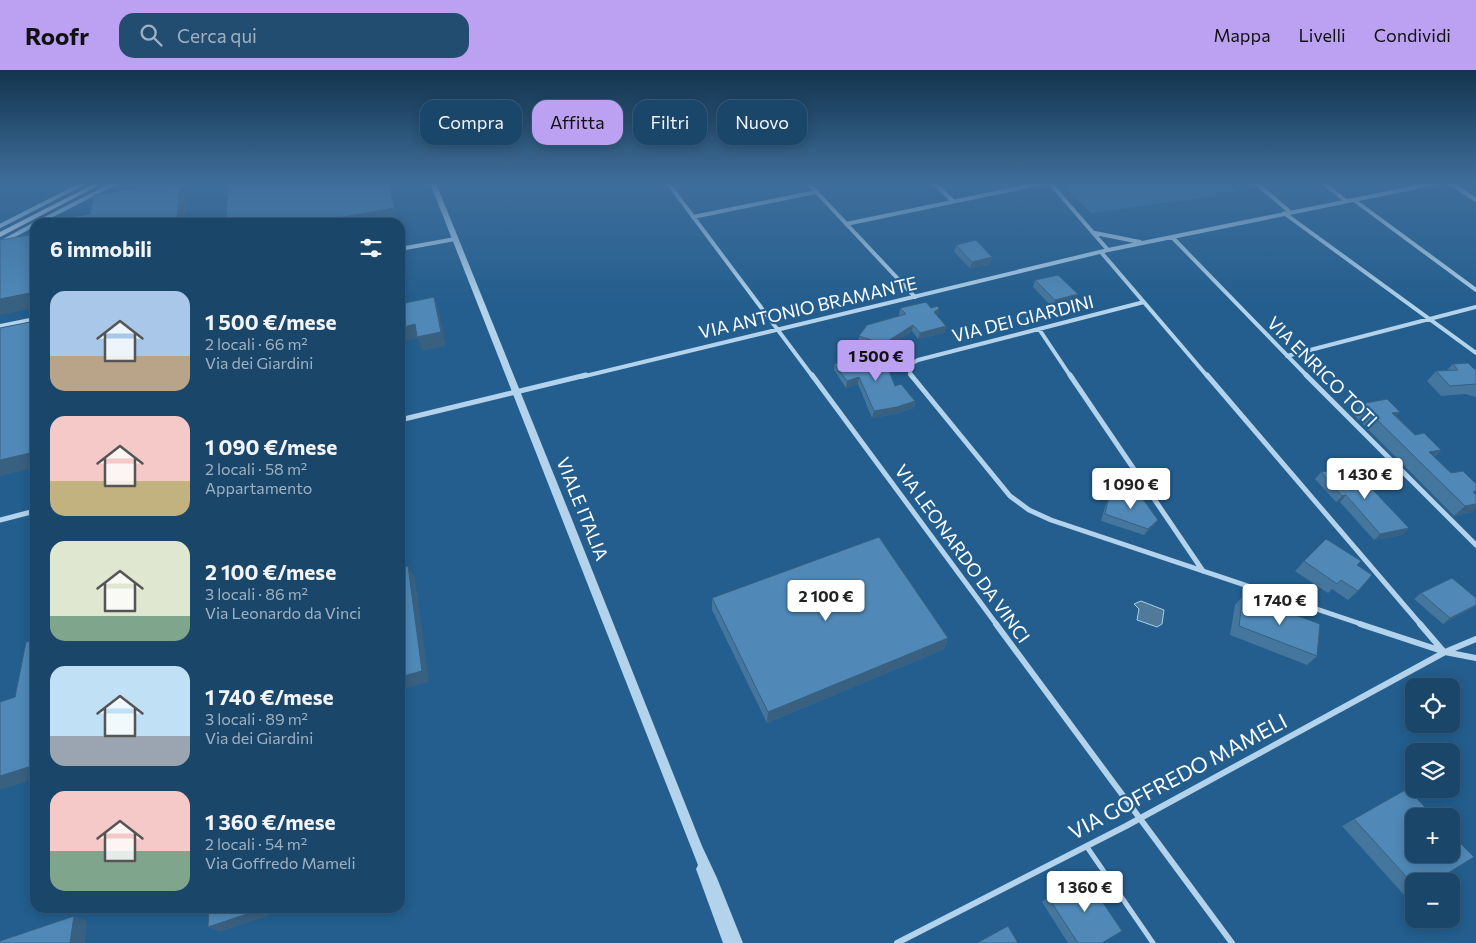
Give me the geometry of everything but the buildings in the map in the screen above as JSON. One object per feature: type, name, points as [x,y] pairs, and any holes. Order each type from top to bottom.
[{"type":"main road","points":[[0,235],[22,224]]},
{"type":"street","name":"VIALE ITALIA","points":[[449,224],[736,943]]},
{"type":"street","name":"VIA LEONARDO DA VINCI","points":[[698,224],[778,329],[1138,819],[1232,943]]},
{"type":"street","points":[[846,224],[915,297]]},
{"type":"street","points":[[1086,224],[1108,250]]},
{"type":"street","name":"VIA ANTONIO BRAMANTE","points":[[405,419],[1108,250],[1234,224]]},
{"type":"street","points":[[1298,224],[1428,320],[1476,353]]},
{"type":"street","points":[[1386,224],[1476,290]]},
{"type":"street","points":[[0,243],[30,227]]},
{"type":"street","points":[[1094,233],[1145,242]]},
{"type":"street","name":"VIA ENRICO TOTI","points":[[1172,237],[1287,356],[1476,545]]},
{"type":"street","points":[[405,248],[455,239]]},
{"type":"street","points":[[1101,252],[1444,652],[1476,658]]},
{"type":"street","name":"VIA DEI GIARDINI","points":[[1144,302],[918,360],[911,364],[910,374],[1010,496],[1029,510],[1052,520],[1444,652]]},
{"type":"street","points":[[1287,356],[1476,307]]},
{"type":"street","points":[[0,326],[30,320]]},
{"type":"street","points":[[1039,329],[1204,571]]},
{"type":"street","points":[[0,520],[30,512]]},
{"type":"street","name":"VIA GOFFREDO MAMELI","points":[[897,943],[1138,819],[1444,652],[1476,639]]},
{"type":"street","name":"VIALE ITALIA","points":[[697,849],[705,879],[729,943]]},
{"type":"lane","points":[[1086,846],[1153,943]]},
{"type":"shaded area","points":[[1141,601],[1164,610],[1162,624],[1157,627],[1137,620],[1139,609],[1134,604]]}]
